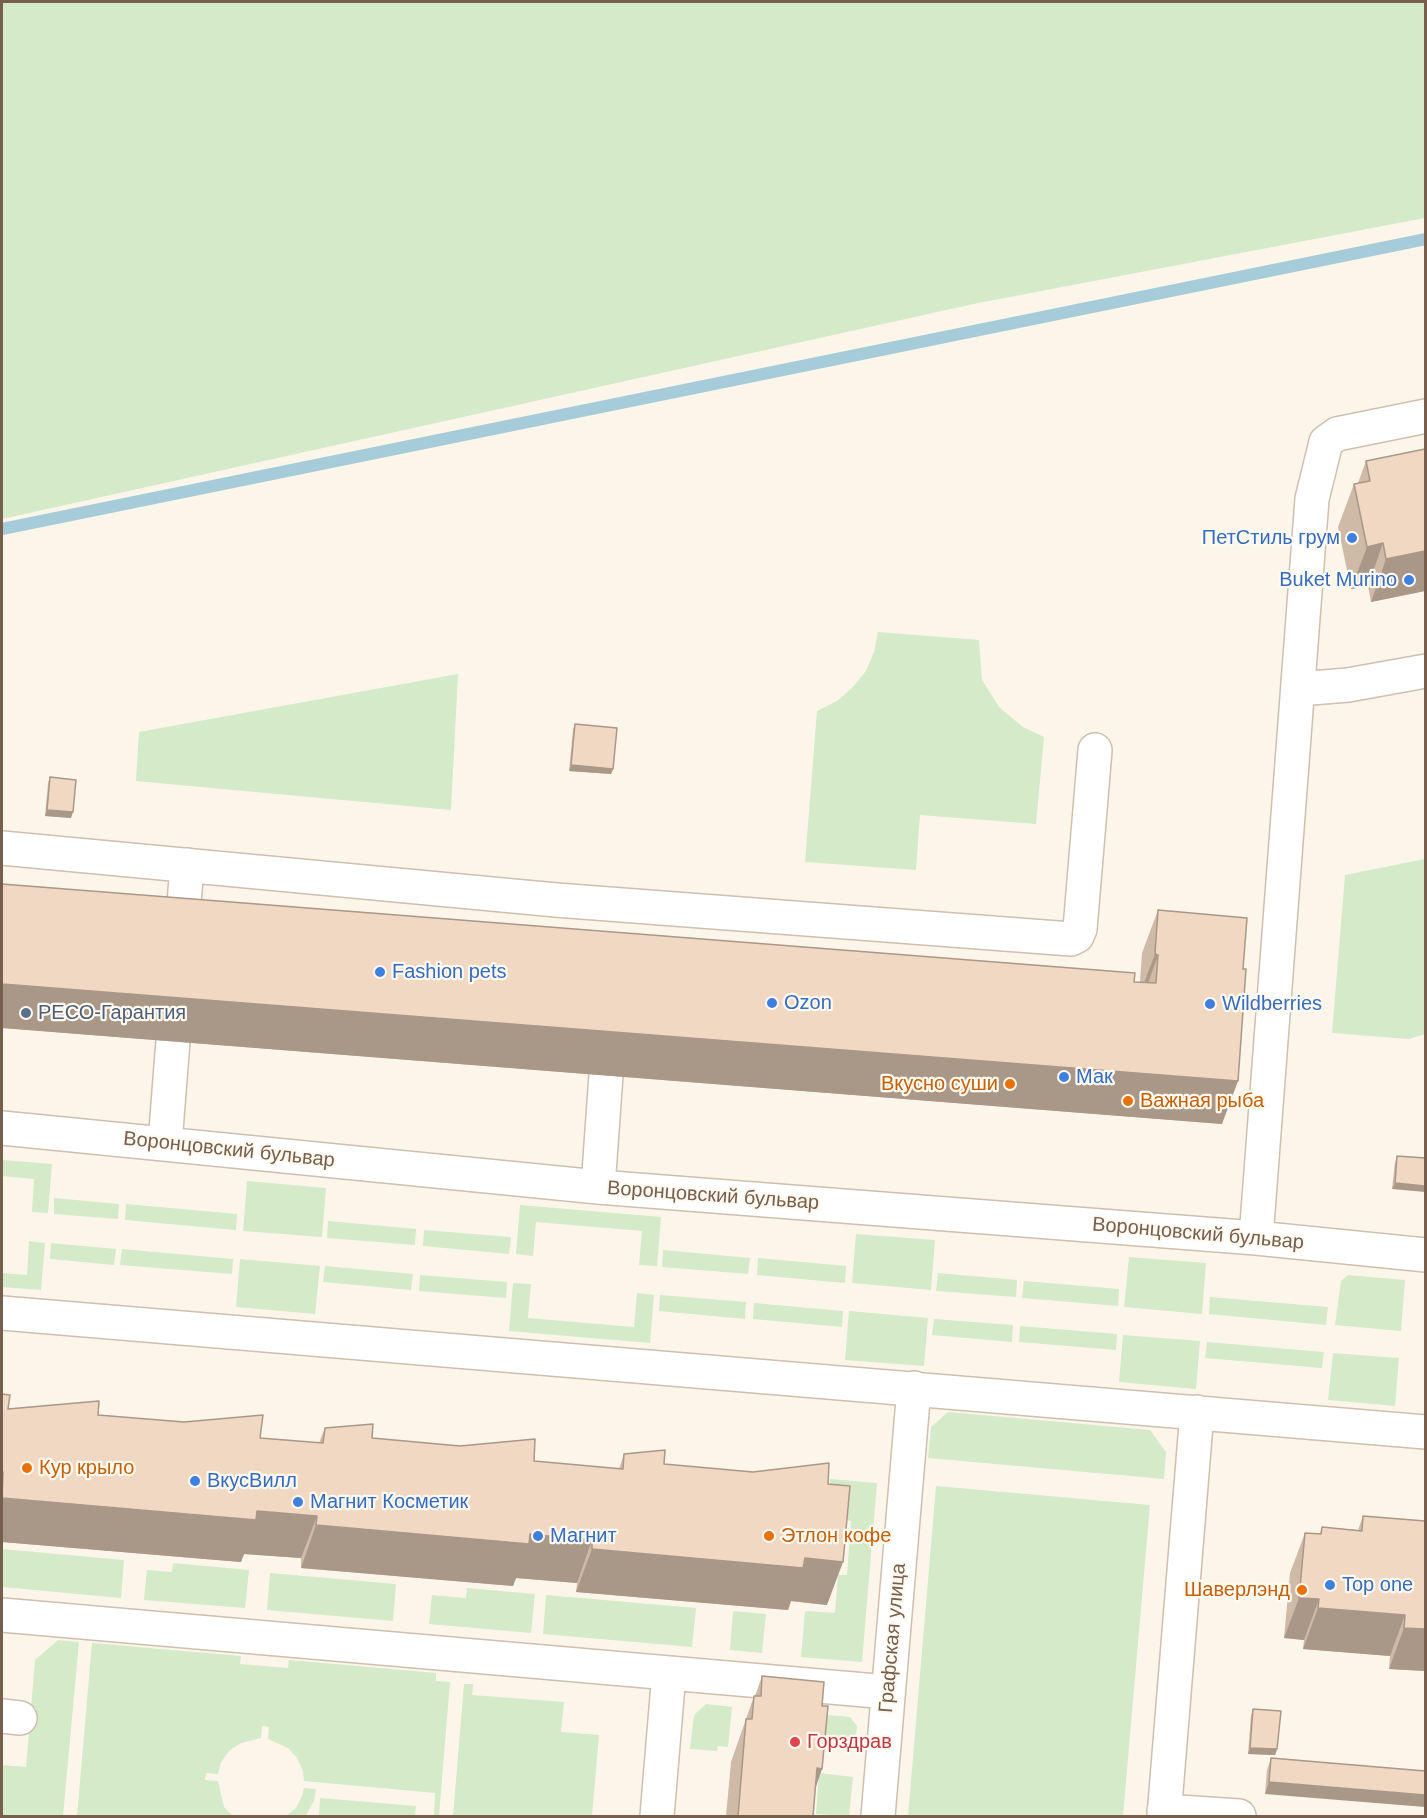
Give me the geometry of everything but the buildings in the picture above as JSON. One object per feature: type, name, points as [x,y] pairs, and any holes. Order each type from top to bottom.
[{"type":"street","points":[[1256,1238],[1312,499],[1326,442],[1337,434],[1425,416]]},
{"type":"street","points":[[1299,688],[1348,685],[1425,671]]},
{"type":"street","points":[[2,848],[620,906],[1071,939],[1077,936],[1080,929],[1095,750]]},
{"type":"street","points":[[182,942],[187,865]]},
{"type":"street","points":[[618,938],[620,906]]},
{"type":"street","points":[[165,1143],[173,1041]]},
{"type":"street","points":[[598,1187],[606,1076]]},
{"type":"street","name":"Воронцовский бульвар","points":[[2,1128],[598,1187],[1256,1238],[1425,1255]]},
{"type":"street","points":[[2,1312],[1425,1432]]},
{"type":"street","name":"Графская улица","points":[[878,1816],[914,1388]]},
{"type":"street","points":[[1197,1412],[1164,1814],[1239,1816]]},
{"type":"street","points":[[2,1615],[888,1692]]},
{"type":"street","points":[[657,1816],[669,1673]]},
{"type":"green space","points":[[2,2],[1425,2],[1425,218],[978,303],[2,519]]},
{"type":"green space","points":[[878,632],[979,640],[982,680],[999,707],[1023,727],[1044,737],[1036,824],[920,815],[916,870],[805,862],[817,711],[837,701],[866,671],[874,652]]},
{"type":"green space","points":[[458,674],[451,810],[136,781],[139,732]]},
{"type":"green space","points":[[1425,859],[1425,1034],[1409,1039],[1332,1033],[1345,875]]},
{"type":"green space","points":[[2,1160],[52,1164],[48,1213],[32,1212],[34,1179],[2,1176]]},
{"type":"green space","points":[[247,1181],[326,1188],[322,1237],[243,1231]]},
{"type":"green space","points":[[54,1198],[119,1204],[118,1219],[54,1214]]},
{"type":"green space","points":[[126,1204],[237,1214],[236,1230],[125,1220]]},
{"type":"green space","points":[[520,1205],[661,1217],[657,1266],[639,1265],[642,1231],[536,1222],[533,1256],[516,1254]]},
{"type":"green space","points":[[328,1221],[416,1229],[415,1245],[327,1238]]},
{"type":"green space","points":[[424,1230],[511,1237],[509,1254],[423,1246]]},
{"type":"green space","points":[[856,1234],[935,1240],[931,1290],[852,1283]]},
{"type":"green space","points":[[29,1241],[45,1243],[41,1290],[2,1287],[2,1273],[27,1275]]},
{"type":"green space","points":[[51,1243],[116,1249],[114,1265],[50,1259]]},
{"type":"green space","points":[[122,1249],[233,1259],[232,1274],[120,1265]]},
{"type":"green space","points":[[663,1250],[750,1258],[748,1274],[662,1267]]},
{"type":"green space","points":[[1129,1257],[1206,1263],[1202,1314],[1124,1307]]},
{"type":"green space","points":[[758,1258],[846,1266],[845,1283],[757,1275]]},
{"type":"green space","points":[[240,1259],[320,1266],[315,1314],[236,1307]]},
{"type":"green space","points":[[325,1266],[413,1274],[411,1290],[323,1282]]},
{"type":"green space","points":[[938,1273],[1017,1280],[1016,1297],[936,1291]]},
{"type":"green space","points":[[420,1275],[507,1282],[506,1298],[419,1291]]},
{"type":"green space","points":[[1348,1275],[1405,1280],[1401,1331],[1335,1325],[1341,1281]]},
{"type":"green space","points":[[1024,1281],[1119,1289],[1118,1306],[1022,1298]]},
{"type":"green space","points":[[513,1283],[531,1284],[528,1318],[634,1327],[637,1293],[654,1295],[650,1343],[509,1331]]},
{"type":"green space","points":[[660,1295],[746,1302],[745,1319],[659,1311]]},
{"type":"green space","points":[[1210,1297],[1328,1307],[1326,1325],[1209,1314]]},
{"type":"green space","points":[[754,1303],[843,1311],[842,1327],[753,1319]]},
{"type":"green space","points":[[849,1311],[928,1318],[924,1366],[845,1360]]},
{"type":"green space","points":[[934,1319],[1013,1325],[1012,1342],[932,1335]]},
{"type":"green space","points":[[1020,1326],[1117,1334],[1116,1350],[1019,1342]]},
{"type":"green space","points":[[1123,1335],[1200,1341],[1196,1389],[1119,1382]]},
{"type":"green space","points":[[1207,1342],[1324,1352],[1322,1368],[1205,1358]]},
{"type":"green space","points":[[1333,1353],[1399,1358],[1395,1406],[1328,1400]]},
{"type":"green space","points":[[948,1412],[1150,1430],[1166,1452],[1164,1479],[928,1458],[931,1427]]},
{"type":"green space","points":[[830,1479],[877,1483],[862,1662],[801,1657],[805,1611],[835,1613],[838,1575],[847,1575],[851,1521],[827,1518]]},
{"type":"green space","points":[[936,1486],[1150,1505],[1123,1816],[908,1816]]},
{"type":"green space","points":[[2,1549],[124,1560],[121,1598],[2,1587]]},
{"type":"green space","points":[[173,1563],[249,1570],[245,1608],[144,1600],[147,1570],[172,1572]]},
{"type":"green space","points":[[270,1573],[396,1584],[393,1621],[267,1610]]},
{"type":"green space","points":[[467,1588],[535,1594],[531,1633],[429,1624],[432,1595],[466,1598]]},
{"type":"green space","points":[[546,1595],[696,1608],[692,1647],[543,1634]]},
{"type":"green space","points":[[733,1611],[766,1614],[762,1653],[730,1650]]},
{"type":"green space","points":[[58,1640],[79,1642],[63,1816],[2,1816],[2,1765],[26,1767],[35,1660]]},
{"type":"green space","points":[[92,1643],[241,1656],[240,1664],[288,1668],[289,1660],[436,1673],[436,1681],[450,1682],[439,1816],[434,1816],[435,1793],[304,1781],[303,1771],[297,1758],[288,1748],[268,1739],[269,1727],[262,1726],[261,1738],[241,1743],[230,1750],[221,1762],[218,1774],[206,1773],[205,1780],[218,1781],[224,1807],[233,1816],[77,1816]]},
{"type":"green space","points":[[464,1684],[473,1684],[472,1695],[564,1702],[561,1732],[599,1735],[592,1816],[453,1816]]},
{"type":"green space","points":[[706,1704],[732,1707],[728,1747],[718,1746],[717,1751],[690,1749],[694,1715]]},
{"type":"green space","points":[[792,1712],[850,1717],[857,1726],[856,1737],[818,1734]]},
{"type":"green space","points":[[819,1773],[853,1777],[849,1816],[816,1814]]},
{"type":"green space","points":[[304,1788],[316,1789],[314,1801],[306,1815],[286,1816],[296,1808]]},
{"type":"green space","points":[[320,1798],[416,1806],[415,1816],[319,1816]]},
{"type":"waterway","points":[[2,529],[1426,239]]},
{"type":"place","name":"ПетСтиль грум","points":[[1352,538]]},
{"type":"place","name":"Buket Murino","points":[[1409,580]]},
{"type":"place","name":"Fashion pets","points":[[380,972]]},
{"type":"place","name":"Ozon","points":[[772,1003]]},
{"type":"place","name":"Wildberries","points":[[1210,1004]]},
{"type":"place","name":"РЕСО-Гарантия","points":[[26,1013]]},
{"type":"place","name":"Мак","points":[[1064,1077]]},
{"type":"place","name":"Вкусно суши","points":[[1010,1084]]},
{"type":"place","name":"Важная рыба","points":[[1128,1101]]},
{"type":"place","name":"Кур крыло","points":[[27,1468]]},
{"type":"place","name":"ВкусВилл","points":[[195,1481]]},
{"type":"place","name":"Магнит Косметик","points":[[298,1502]]},
{"type":"place","name":"Магнит","points":[[538,1536]]},
{"type":"place","name":"Этлон кофе","points":[[769,1536]]},
{"type":"place","name":"Top one","points":[[1330,1585]]},
{"type":"place","name":"Шаверлэнд","points":[[1302,1590]]},
{"type":"place","name":"Горздрав","points":[[795,1742]]}]
